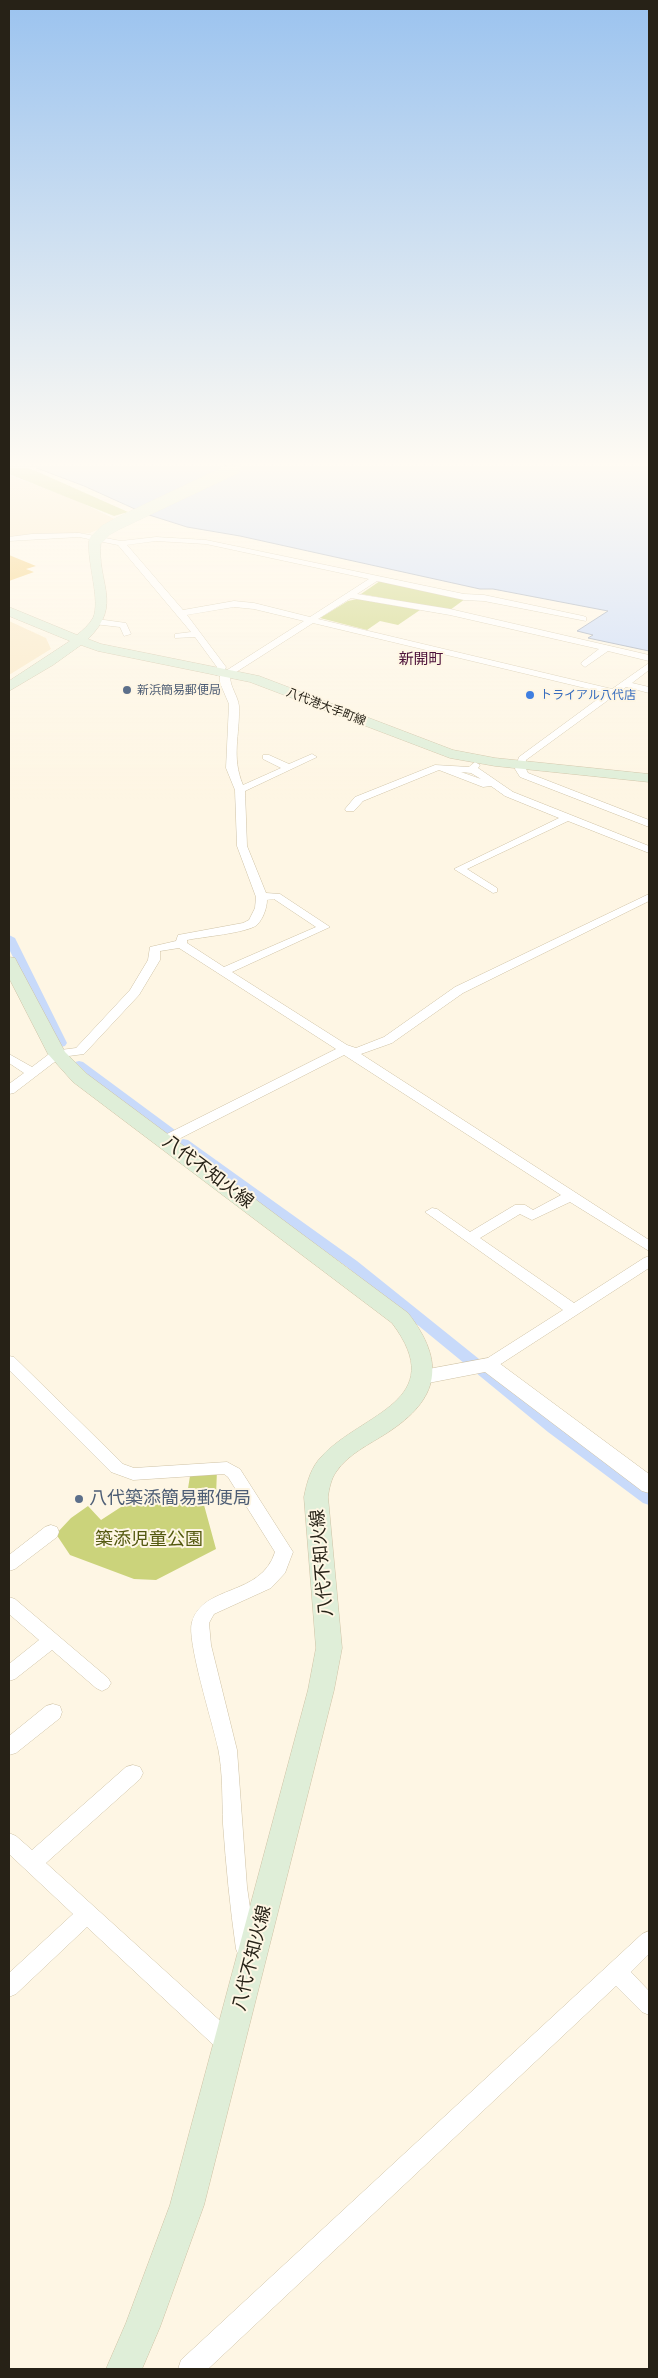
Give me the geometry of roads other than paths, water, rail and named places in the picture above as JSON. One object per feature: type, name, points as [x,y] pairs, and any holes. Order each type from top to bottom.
[{"type":"main road","points":[[9,687],[77,642],[97,622],[102,608],[97,579]]},
{"type":"main road","name":"八代港大手町線","points":[[9,611],[77,642]]},
{"type":"main road","name":"八代港大手町線","points":[[9,617],[114,655],[254,679],[450,754],[520,768],[649,783]]},
{"type":"main road","name":"八代港大手町線","points":[[223,673],[259,685],[424,751],[475,767],[520,768],[649,778]]},
{"type":"main road","name":"八代不知火線","points":[[9,962],[57,1054],[80,1078],[166,1140],[400,1318],[414,1335],[422,1353],[422,1378],[413,1400],[403,1411],[342,1449],[328,1463],[319,1481],[316,1497],[329,1648],[318,1700],[187,2205],[142,2327],[124,2369]]},
{"type":"street","points":[[152,579],[181,612],[222,667],[225,683],[234,704],[231,768],[240,790],[242,846],[262,897],[254,922],[246,926],[182,937],[181,944]]},
{"type":"street","points":[[223,673],[375,579]]},
{"type":"street","points":[[380,579],[464,598],[484,598],[583,619]]},
{"type":"street","points":[[351,595],[450,612],[649,658]]},
{"type":"street","points":[[181,612],[243,604],[614,692]]},
{"type":"street","points":[[97,622],[123,625],[126,634]]},
{"type":"street","points":[[178,636],[198,634]]},
{"type":"street","points":[[585,664],[606,648]]},
{"type":"street","points":[[648,669],[522,760],[520,768],[524,775],[533,779],[649,824]]},
{"type":"street","points":[[626,684],[649,690]]},
{"type":"street","points":[[266,756],[287,768]]},
{"type":"street","points":[[240,790],[312,757]]},
{"type":"street","points":[[439,767],[649,850]]},
{"type":"street","points":[[350,809],[359,799],[439,767],[475,767],[508,794]]},
{"type":"street","points":[[492,890],[459,869],[569,817]]},
{"type":"street","points":[[224,971],[324,927],[276,896],[262,897]]},
{"type":"street","points":[[166,1140],[346,1049],[356,1052],[388,1040],[459,990],[649,897]]},
{"type":"street","points":[[9,1090],[57,1054],[80,1051],[120,1011],[135,992],[154,960],[154,949],[161,946],[181,944],[649,1246]]},
{"type":"street","points":[[9,1058],[31,1072]]},
{"type":"street","points":[[470,1238],[520,1208],[532,1216],[572,1195]]},
{"type":"street","points":[[432,1212],[574,1310]]},
{"type":"street","points":[[422,1378],[487,1365],[649,1261]]},
{"type":"street","points":[[9,1361],[117,1468],[133,1474],[227,1468],[234,1473],[284,1552],[280,1568],[265,1583],[208,1609],[200,1624],[202,1645],[228,1750],[237,1887],[249,1967]]},
{"type":"street","points":[[487,1365],[649,1486]]},
{"type":"street","points":[[9,1564],[51,1532]]},
{"type":"street","points":[[9,1604],[102,1683]]},
{"type":"street","points":[[9,1674],[52,1640]]},
{"type":"street","points":[[9,1747],[53,1712]]},
{"type":"street","points":[[31,1863],[133,1773]]},
{"type":"street","points":[[9,1842],[86,1915],[230,2045]]},
{"type":"street","points":[[9,1987],[86,1915]]},
{"type":"street","points":[[190,2369],[649,1941]]},
{"type":"street","points":[[616,1972],[649,2005]]},
{"type":"water","points":[[435,579],[649,579],[649,651],[588,638],[593,635],[577,631],[608,611],[493,589],[480,589]]},
{"type":"waterway","points":[[9,938],[61,1043]]},
{"type":"waterway","points":[[79,1065],[170,1133]]},
{"type":"waterway","points":[[183,1143],[352,1264],[554,1428],[649,1499]]},
{"type":"place","name":"新浜簡易郵便局","points":[[127,690]]},
{"type":"place","name":"トライアル八代店","points":[[530,695]]},
{"type":"place","name":"八代築添簡易郵便局","points":[[79,1499]]},
{"type":"district","name":"新開町","points":[[421,659]]},
{"type":"park label","name":"築添児童公園","points":[[149,1540]]}]
